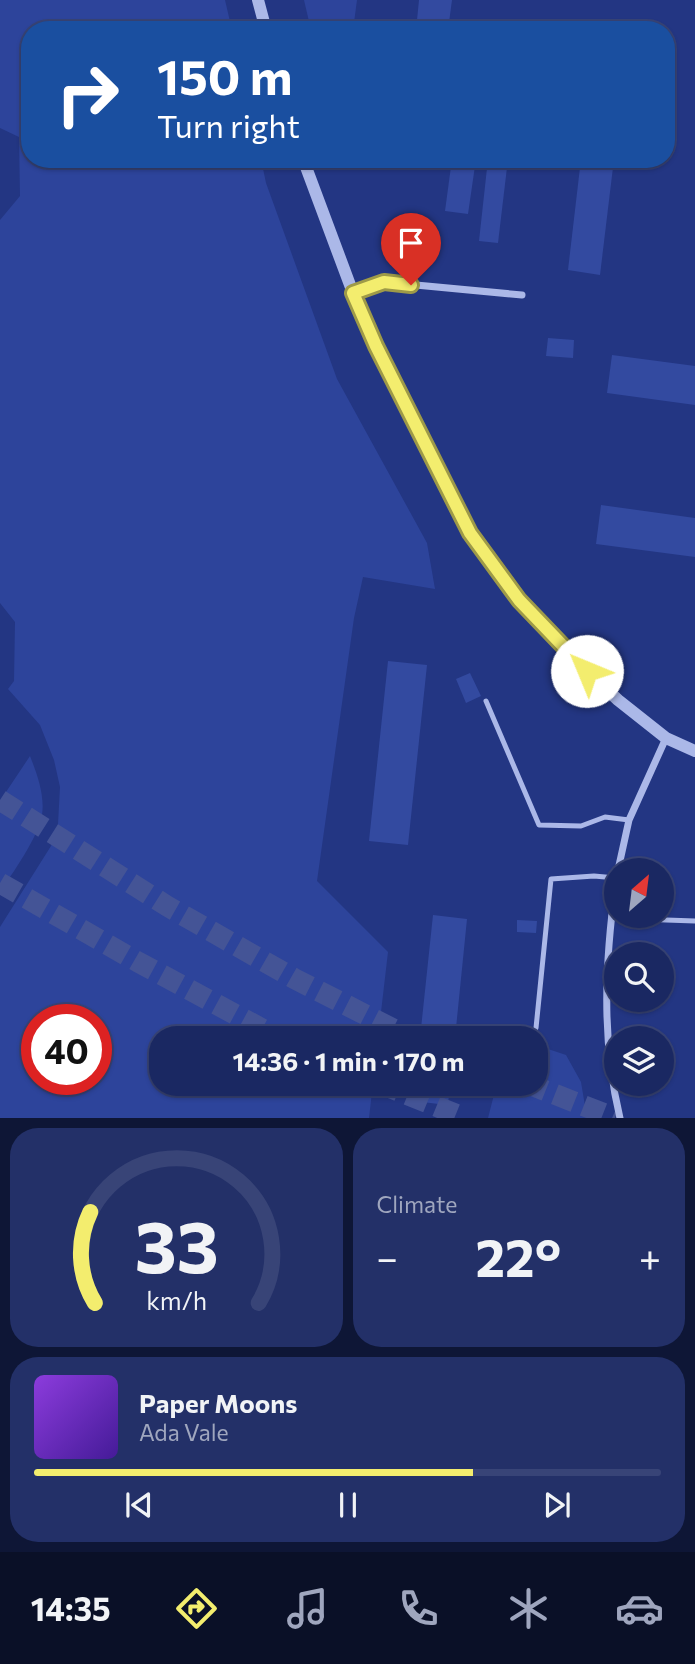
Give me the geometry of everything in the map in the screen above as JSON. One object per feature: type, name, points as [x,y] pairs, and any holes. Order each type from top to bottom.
[{"type":"street","points":[[258,0],[264,21]]},
{"type":"street","points":[[306,168],[353,293],[376,346],[470,533],[519,600],[572,657],[618,700],[666,738],[695,751]]},
{"type":"street","points":[[353,293],[384,282],[522,295]]},
{"type":"street","points":[[621,858],[629,820],[666,738]]},
{"type":"street","points":[[610,928],[606,1025],[611,1083],[620,1118]]},
{"type":"lane","points":[[486,701],[538,825],[581,826],[605,817],[629,820]]},
{"type":"lane","points":[[536,1026],[551,879],[604,877]]},
{"type":"lane","points":[[674,921],[695,922]]},
{"type":"shaded area","points":[[0,0],[225,0],[230,21],[21,21],[21,168],[263,168],[337,379],[427,543],[435,589],[363,577],[354,618],[317,881],[388,952],[379,1026],[149,1026],[149,1096],[372,1096],[369,1118],[0,1118],[0,927],[51,846],[58,824],[60,787],[54,760],[40,725],[8,689],[14,681],[15,622],[0,603],[0,220],[20,196],[19,137],[0,128]]},
{"type":"shaded area","points":[[304,0],[357,0],[354,21],[309,21]]},
{"type":"shaded area","points":[[30,756],[38,777],[42,815],[31,844],[0,892],[0,801]]},
{"type":"shaded area","points":[[548,1049],[566,1055],[581,1082],[587,1118],[488,1118],[494,1096],[548,1096]]},
{"type":"building","points":[[419,0],[452,0],[449,21],[417,21]]},
{"type":"building","points":[[451,168],[475,168],[468,214],[445,211]]},
{"type":"building","points":[[487,168],[507,168],[498,243],[479,241]]},
{"type":"building","points":[[580,168],[613,168],[600,275],[568,270]]},
{"type":"building","points":[[548,338],[574,340],[573,358],[546,356]]},
{"type":"building","points":[[612,355],[695,366],[695,405],[607,393]]},
{"type":"building","points":[[601,505],[695,518],[695,557],[596,544]]},
{"type":"building","points":[[388,661],[427,665],[408,845],[369,841]]},
{"type":"building","points":[[470,673],[481,696],[466,703],[456,679]]},
{"type":"building","points":[[433,915],[467,919],[456,1026],[421,1026]]},
{"type":"building","points":[[517,920],[537,921],[536,933],[517,932]]},
{"type":"building","points":[[414,1096],[449,1096],[448,1105],[413,1101]]},
{"type":"tunnel","points":[[0,800],[167,906],[295,979],[387,1026]]},
{"type":"tunnel","points":[[0,883],[257,1026]]},
{"type":"tunnel","points":[[548,1092],[615,1118]]},
{"type":"tunnel","points":[[411,1096],[465,1118]]},
{"type":"route","points":[[411,285],[384,282],[353,293],[376,346],[470,533],[519,600],[587,671]]}]
